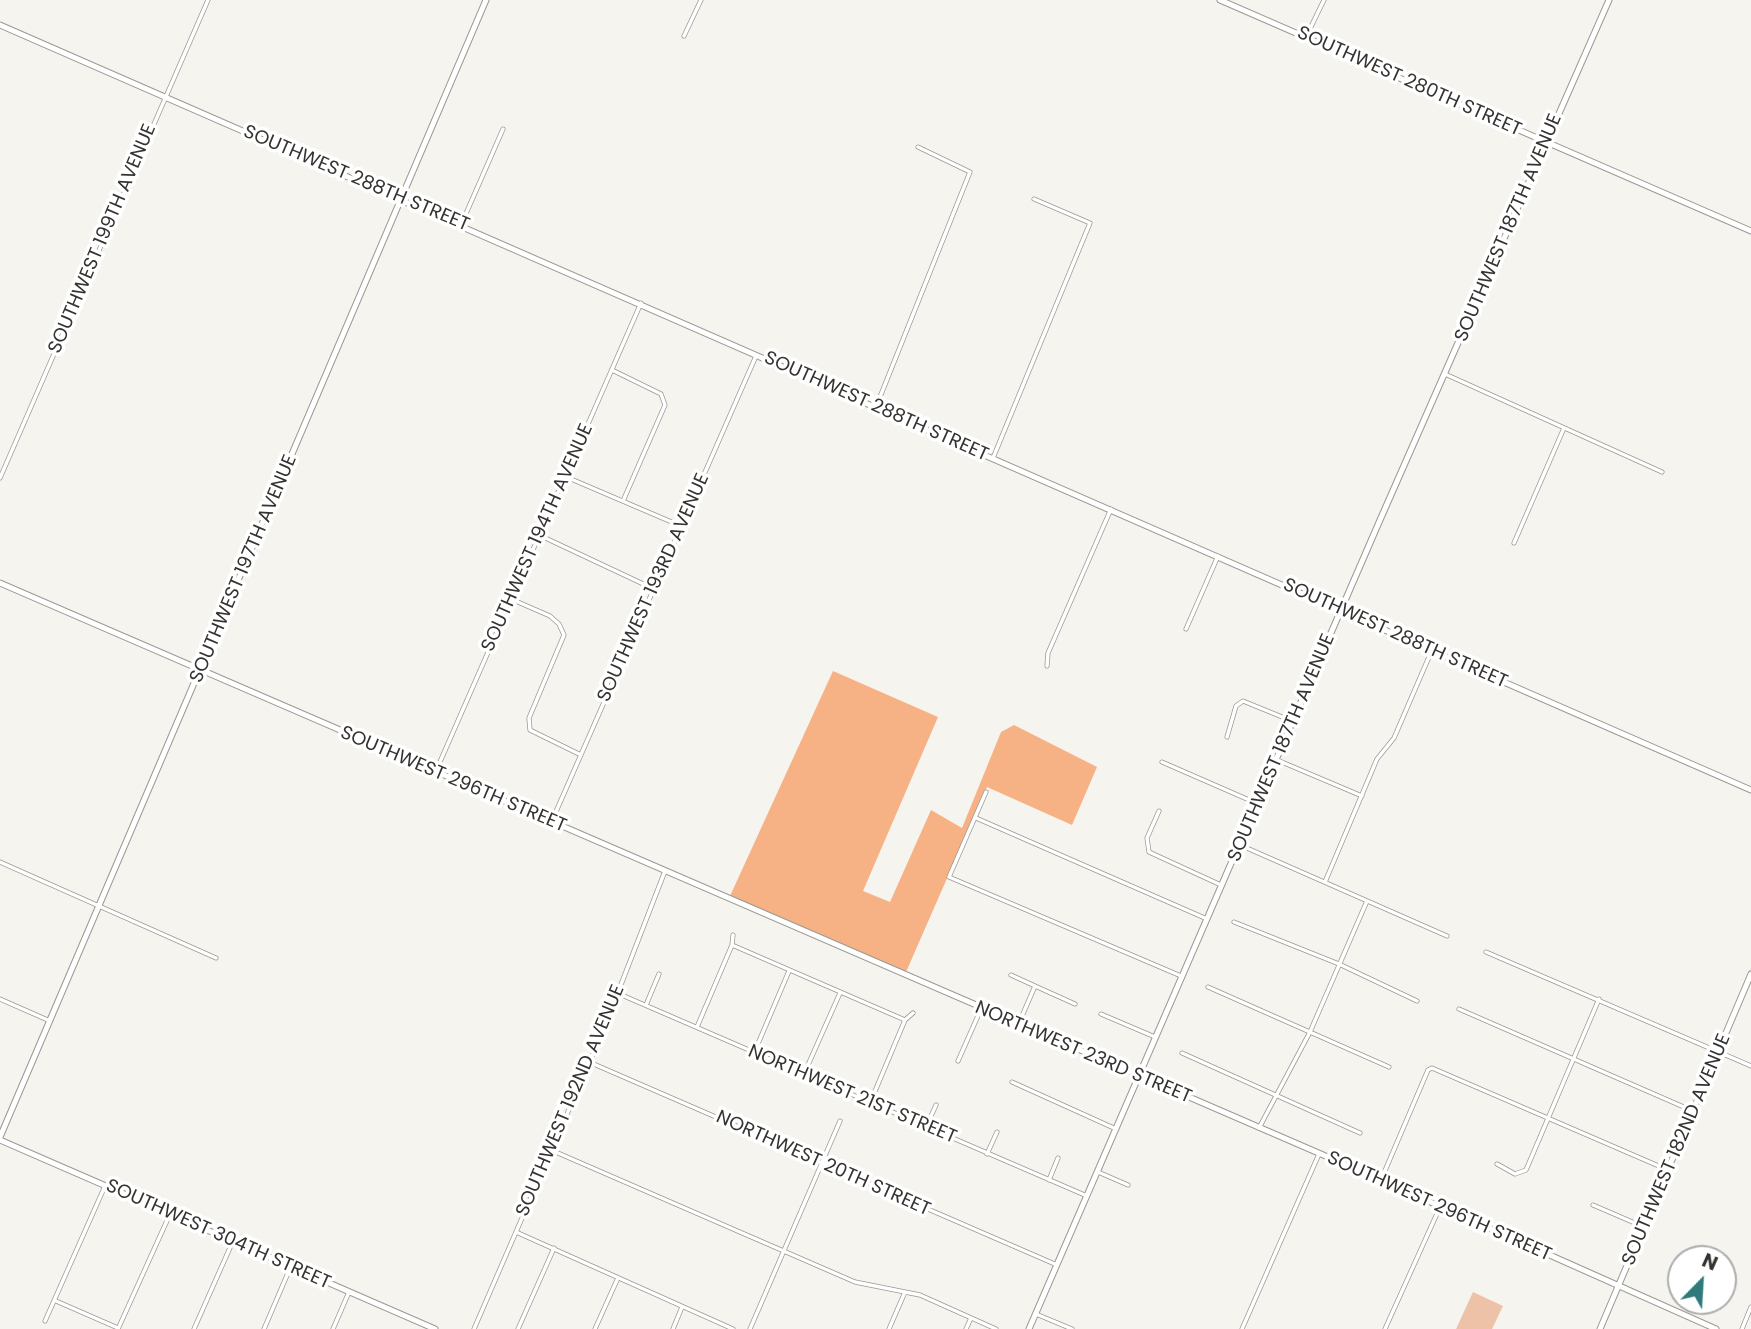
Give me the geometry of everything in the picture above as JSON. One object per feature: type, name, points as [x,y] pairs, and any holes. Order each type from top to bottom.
[{"type":"street","name":"SOUTHWEST 199TH AVENUE","points":[[0,478],[208,0]]},
{"type":"street","name":"SOUTHWEST 197TH AVENUE","points":[[0,1138],[486,0]]},
{"type":"street","points":[[684,36],[701,0]]},
{"type":"street","name":"SOUTHWEST 280TH STREET","points":[[1220,0],[1751,231]]},
{"type":"street","points":[[1306,37],[1324,0]]},
{"type":"street","name":"SOUTHWEST 187TH AVENUE","points":[[1029,1329],[1609,0]]},
{"type":"street","name":"SOUTHWEST 288TH STREET","points":[[0,25],[402,198],[1751,790]]},
{"type":"street","points":[[461,225],[503,129]]},
{"type":"street","points":[[876,407],[970,172],[918,147]]},
{"type":"street","points":[[993,458],[1090,223],[1034,199]]},
{"type":"street","name":"SOUTHWEST 194TH AVENUE","points":[[436,773],[641,303]]},
{"type":"street","name":"SOUTHWEST 193RD AVENUE","points":[[551,822],[757,354]]},
{"type":"street","points":[[612,370],[661,394],[665,405],[623,502]]},
{"type":"street","points":[[1445,374],[1662,472]]},
{"type":"street","points":[[1514,543],[1564,428]]},
{"type":"street","points":[[564,476],[681,526]]},
{"type":"street","points":[[1047,666],[1048,653],[1111,509]]},
{"type":"street","points":[[539,535],[654,589]]},
{"type":"street","points":[[1186,629],[1218,556]]},
{"type":"street","name":"SOUTHWEST 296TH STREET","points":[[0,583],[907,977]]},
{"type":"street","points":[[511,599],[550,616],[559,624],[564,635],[529,718],[530,730],[581,755]]},
{"type":"street","points":[[1325,882],[1377,759],[1399,727],[1432,650]]},
{"type":"street","points":[[1227,737],[1236,706],[1243,701],[1293,722]]},
{"type":"street","points":[[1277,760],[1362,796]]},
{"type":"street","points":[[1162,762],[1258,803]]},
{"type":"street","points":[[986,792],[949,877],[1183,977]]},
{"type":"street","points":[[1160,811],[1146,841],[1152,855],[1222,886]]},
{"type":"street","points":[[976,818],[1208,919]]},
{"type":"street","points":[[1240,845],[1447,936]]},
{"type":"street","points":[[0,862],[216,958]]},
{"type":"street","name":"SOUTHWEST 192ND AVENUE","points":[[474,1329],[590,1062],[665,871]]},
{"type":"street","points":[[1259,1128],[1311,1032],[1367,901]]},
{"type":"street","points":[[1234,922],[1339,964],[1418,1001]]},
{"type":"street","points":[[696,1027],[732,945],[733,935]]},
{"type":"street","points":[[732,945],[905,1020]]},
{"type":"street","points":[[1486,952],[1751,1066]]},
{"type":"street","points":[[754,1053],[790,971]]},
{"type":"street","points":[[646,1005],[659,974]]},
{"type":"street","name":"SOUTHWEST 182ND AVENUE","points":[[1600,1329],[1718,1052],[1746,994],[1751,974]]},
{"type":"street","points":[[1011,975],[1075,1004]]},
{"type":"street","name":"NORTHWEST 23RD STREET","points":[[907,977],[1259,1128]]},
{"type":"street","points":[[1018,1025],[1035,986]]},
{"type":"street","points":[[1208,988],[1390,1067]]},
{"type":"street","points":[[804,1074],[840,992]]},
{"type":"street","name":"NORTHWEST 21ST STREET","points":[[617,993],[1087,1196]]},
{"type":"street","points":[[0,999],[50,1021]]},
{"type":"street","points":[[1497,1164],[1508,1172],[1520,1174],[1528,1165],[1598,999]]},
{"type":"street","points":[[958,1061],[981,1009]]},
{"type":"street","points":[[1459,1009],[1693,1111]]},
{"type":"street","points":[[870,1103],[905,1020],[913,1013]]},
{"type":"street","points":[[1101,1014],[1156,1038]]},
{"type":"street","points":[[1182,1053],[1360,1133]]},
{"type":"street","name":"NORTHWEST 20TH STREET","points":[[590,1062],[1057,1265]]},
{"type":"street","points":[[1381,1180],[1428,1070],[1432,1068],[1549,1116],[1668,1170]]},
{"type":"street","points":[[1012,1082],[1116,1129]]},
{"type":"street","points":[[926,1127],[936,1105]]},
{"type":"street","points":[[750,1329],[840,1121]]},
{"type":"street","name":"SOUTHWEST 296TH STREET","points":[[1259,1128],[1619,1286]]},
{"type":"street","points":[[987,1154],[997,1132]]},
{"type":"street","name":"SOUTHWEST 304TH STREET","points":[[0,1138],[435,1329]]},
{"type":"street","points":[[551,1150],[855,1282],[905,1292],[996,1329]]},
{"type":"street","points":[[1242,1329],[1319,1154]]},
{"type":"street","points":[[1049,1180],[1058,1158]]},
{"type":"street","points":[[1098,1171],[1128,1185]]},
{"type":"street","points":[[46,1321],[105,1186]]},
{"type":"street","points":[[1593,1205],[1644,1227]]},
{"type":"street","points":[[1385,1329],[1440,1207]]},
{"type":"street","points":[[55,1301],[118,1329],[170,1214]]},
{"type":"street","points":[[516,1231],[617,1279],[733,1329]]},
{"type":"street","points":[[194,1329],[233,1241]]},
{"type":"street","points":[[519,1329],[554,1248]]},
{"type":"street","points":[[264,1329],[291,1266]]},
{"type":"street","points":[[595,1329],[617,1279]]},
{"type":"street","points":[[1619,1286],[1716,1329]]},
{"type":"street","points":[[333,1329],[349,1292]]},
{"type":"street","points":[[889,1329],[905,1292]]},
{"type":"street","points":[[673,1329],[682,1307]]},
{"type":"street","points":[[1742,1329],[1751,1307]]},
{"type":"street","points":[[1036,1314],[1072,1329]]},
{"type":"street","points":[[966,1329],[971,1318]]},
{"type":"shaded area","points":[[833,671],[938,717],[863,891],[890,902],[931,810],[962,828],[1001,732],[1014,725],[1097,767],[1072,825],[987,787],[906,972],[730,896]]},
{"type":"shaded area","points":[[1473,1292],[1503,1306],[1492,1329],[1456,1329]]}]
